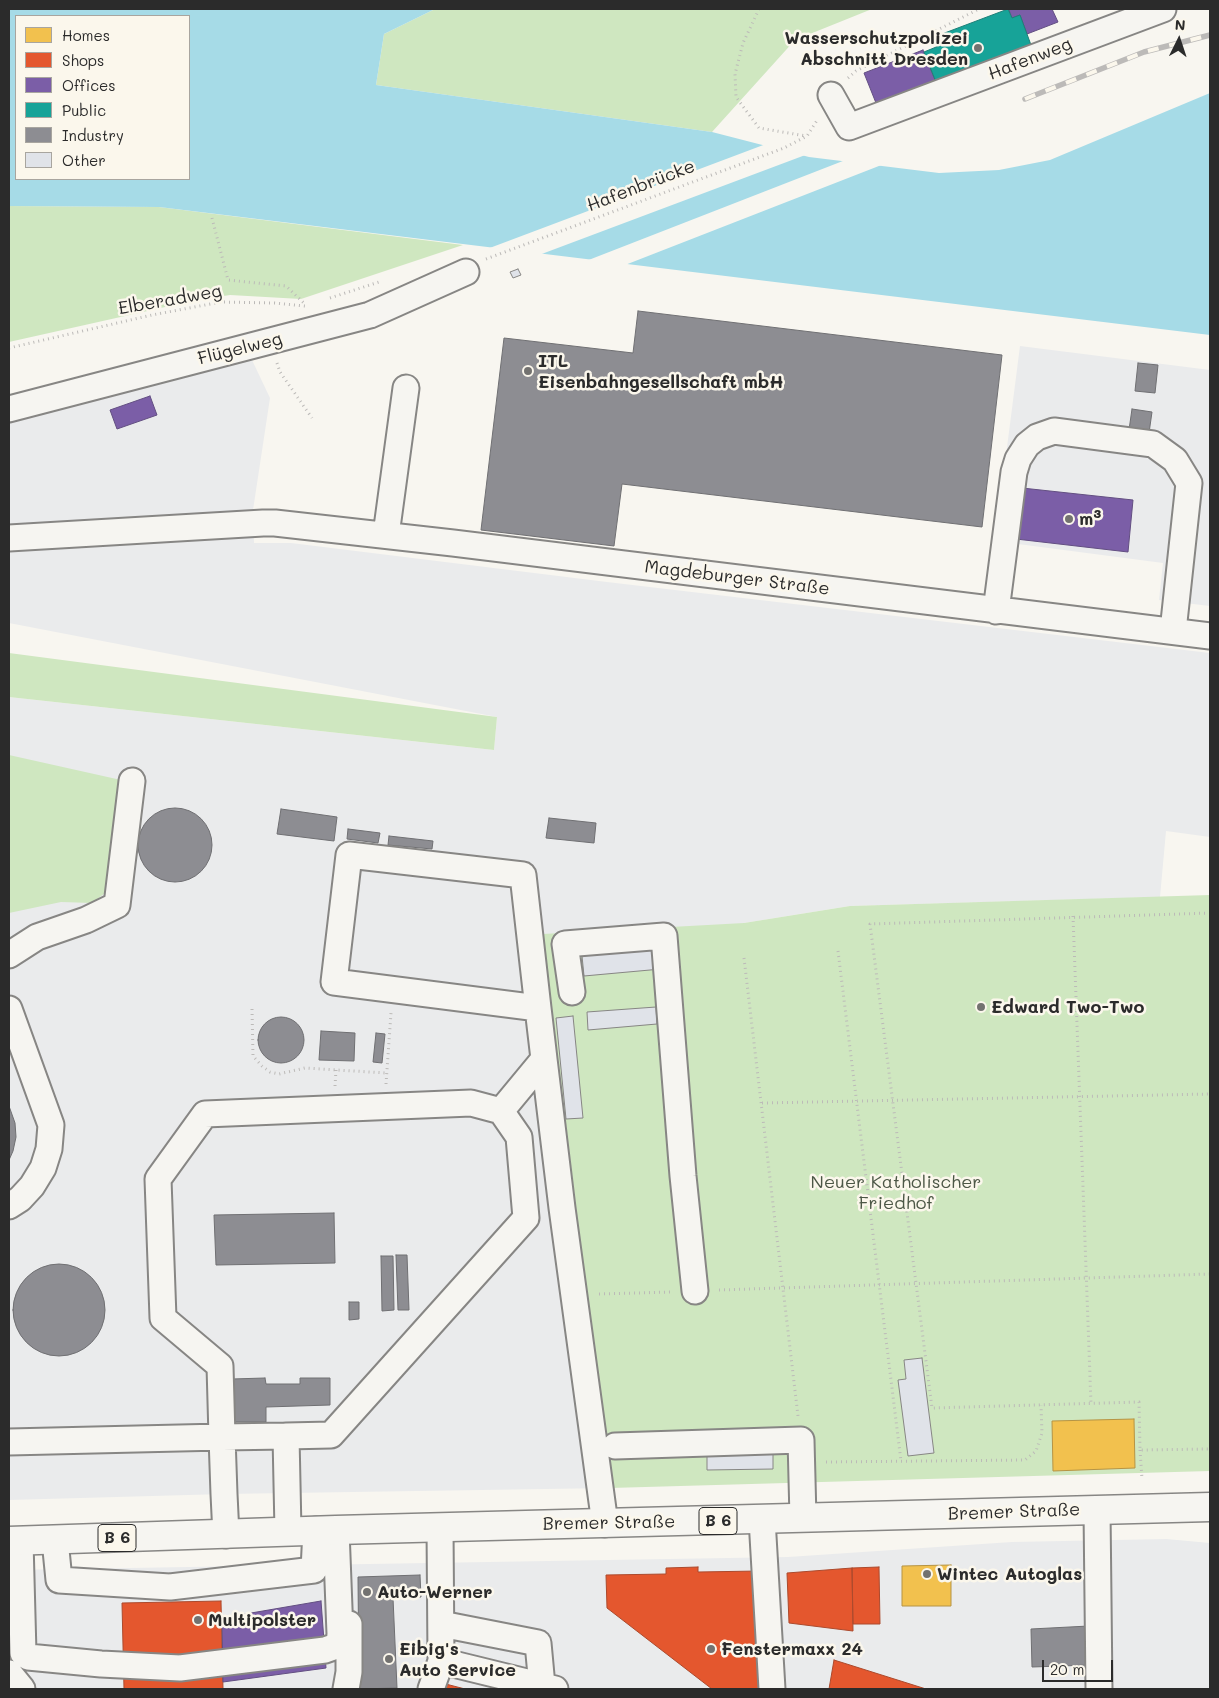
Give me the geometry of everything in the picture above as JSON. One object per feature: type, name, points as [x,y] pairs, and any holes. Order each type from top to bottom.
[{"type":"main road","name":"Bremer Straße","points":[[14,1541],[226,1535],[288,1531],[1210,1507]]},
{"type":"street","name":"Hafenweg","points":[[831,95],[849,127],[1163,9]]},
{"type":"street","name":"Flügelweg","points":[[9,409],[370,315],[473,267]]},
{"type":"street","points":[[386,535],[406,388]]},
{"type":"street","points":[[996,611],[1014,472],[1018,458],[1027,445],[1037,437],[1054,430],[1129,439],[1153,444],[1175,460],[1199,484],[1173,632]]},
{"type":"street","name":"Magdeburger Straße","points":[[9,538],[263,523],[386,535],[1210,636]]},
{"type":"street","points":[[9,955],[37,937],[86,920],[117,905],[132,781]]},
{"type":"street","points":[[538,1008],[334,982],[349,855],[523,875],[562,1208],[605,1524]]},
{"type":"street","points":[[572,992],[565,944],[664,936],[683,1176],[695,1291]]},
{"type":"street","points":[[9,1009],[51,1126],[49,1149],[43,1168],[32,1186],[20,1199],[9,1206]]},
{"type":"street","points":[[501,1111],[544,1059]]},
{"type":"street","points":[[9,1442],[222,1437],[331,1435],[526,1218],[519,1137],[501,1111],[471,1102],[205,1114],[158,1179],[163,1318],[220,1366],[222,1437],[226,1535]]},
{"type":"street","points":[[286,1436],[288,1531]]},
{"type":"street","points":[[615,1446],[801,1451],[803,1518]]},
{"type":"street","points":[[1097,1510],[1099,1689]]},
{"type":"street","points":[[762,1519],[772,1689]]},
{"type":"street","points":[[431,1689],[441,1661],[440,1527]]},
{"type":"street","points":[[55,1540],[59,1580],[170,1587],[314,1570],[334,1530]]},
{"type":"street","points":[[14,1541],[23,1653],[28,1657],[180,1668],[325,1650],[339,1645],[334,1530]]},
{"type":"street","points":[[334,1530],[349,1672],[346,1689]]},
{"type":"street","points":[[441,1624],[538,1643],[548,1688],[441,1661]]},
{"type":"street","points":[[9,1673],[22,1689]]},
{"type":"path","points":[[760,9],[743,43],[735,74],[736,97],[759,128],[807,136],[831,95],[856,70],[979,9]]},
{"type":"path","name":"Hafenbrücke","points":[[473,267],[508,251],[784,148],[807,136]]},
{"type":"path","name":"Elberadweg","points":[[9,348],[152,315],[221,302],[275,303],[307,306],[286,286],[228,280],[212,218]]},
{"type":"path","points":[[324,300],[386,280]]},
{"type":"path","points":[[270,341],[280,372],[312,418]]},
{"type":"path","points":[[1142,1479],[1138,1402],[932,1408],[870,924],[1210,913]]},
{"type":"path","points":[[1073,916],[1091,1404]]},
{"type":"path","points":[[838,951],[901,1461]]},
{"type":"path","points":[[744,958],[801,1451],[901,1461],[1025,1460],[1036,1451],[1042,1433],[1041,1405]]},
{"type":"path","points":[[386,1107],[386,1073],[393,990]]},
{"type":"path","points":[[252,1010],[253,1056],[270,1072],[279,1074],[305,1068],[386,1073]]},
{"type":"path","points":[[762,1103],[1210,1094]]},
{"type":"path","points":[[596,1294],[1210,1274]]},
{"type":"path","points":[[1140,1450],[1210,1449]]},
{"type":"shaded area","points":[[1020,346],[1210,370],[1210,606],[1159,600],[1163,563],[995,541]]},
{"type":"shaded area","points":[[252,360],[270,398],[253,510],[254,543],[291,543],[1210,653],[1210,837],[1166,831],[1160,897],[850,906],[744,923],[610,1488],[224,1494],[9,1500],[9,697],[494,750],[497,717],[9,623],[9,421]]},
{"type":"shaded area","points":[[1166,1539],[1210,1543],[1210,1689],[9,1689],[9,1570],[788,1557],[1012,1542]]},
{"type":"green space","points":[[435,9],[872,9],[795,40],[712,132],[376,85],[384,34]]},
{"type":"green space","points":[[9,206],[159,207],[463,245],[301,299],[230,295],[192,301],[9,342]]},
{"type":"green space","points":[[9,653],[497,717],[494,750],[9,697]]},
{"type":"green space","points":[[9,755],[121,780],[105,893],[92,903],[61,902],[9,913]]},
{"type":"green space","name":"Neuer Katholischer Friedhof","points":[[1210,895],[1210,1471],[610,1488],[543,934],[744,923],[850,906]]},
{"type":"water","points":[[9,9],[435,9],[384,34],[376,85],[712,132],[809,157],[939,173],[999,170],[1050,160],[1210,93],[1210,335],[159,207],[9,206]]},
{"type":"pier","points":[[766,144],[808,154],[539,255],[487,249]]},
{"type":"pier","points":[[848,159],[884,164],[625,265],[586,261]]},
{"type":"building: Homes","points":[[1134,1419],[1135,1468],[1053,1471],[1052,1421]]},
{"type":"building: Homes","points":[[951,1565],[951,1606],[902,1606],[902,1566]]},
{"type":"building: Shops","name":"Fenstermaxx 24","points":[[698,1567],[698,1572],[759,1571],[765,1689],[712,1689],[607,1608],[606,1575],[666,1574],[666,1568]]},
{"type":"building: Shops","points":[[879,1567],[880,1624],[853,1624],[852,1568]]},
{"type":"building: Shops","points":[[852,1568],[853,1631],[789,1623],[787,1573]]},
{"type":"building: Shops","points":[[221,1601],[223,1689],[124,1689],[122,1603]]},
{"type":"building: Shops","points":[[834,1660],[926,1689],[829,1689]]},
{"type":"building: Shops","points":[[438,1682],[465,1689],[436,1689]]},
{"type":"building: Offices","points":[[1052,9],[1058,22],[1027,34],[1020,15],[1012,18],[1009,10]]},
{"type":"building: Offices","points":[[923,50],[937,85],[878,108],[864,73]]},
{"type":"building: Offices","points":[[150,396],[157,415],[117,429],[110,410]]},
{"type":"building: Offices","points":[[1022,488],[1133,500],[1128,552],[1016,539]]},
{"type":"building: Offices","points":[[321,1601],[326,1668],[223,1682],[222,1618]]},
{"type":"building: Public","name":"Wasserschutzpolizei Abschnitt Dresden","points":[[1008,9],[1012,18],[1020,15],[1031,45],[936,82],[924,52],[946,43],[942,34]]},
{"type":"building: Industry","points":[[638,311],[1002,355],[982,527],[622,484],[614,546],[481,530],[504,338],[633,353]]},
{"type":"building: Industry","points":[[1138,363],[1158,365],[1155,393],[1135,391]]},
{"type":"building: Industry","points":[[1132,409],[1152,412],[1149,433],[1129,430]]},
{"type":"building: Industry","points":[[175,808],[189,811],[201,819],[209,831],[212,845],[209,859],[201,871],[189,879],[175,882],[161,879],[149,871],[141,859],[138,845],[141,831],[149,819],[161,811]]},
{"type":"building: Industry","points":[[281,809],[337,817],[334,841],[277,834]]},
{"type":"building: Industry","points":[[549,818],[596,823],[594,843],[546,838]]},
{"type":"building: Industry","points":[[348,829],[380,833],[378,843],[347,839]]},
{"type":"building: Industry","points":[[389,836],[433,841],[432,849],[388,845]]},
{"type":"building: Industry","points":[[281,1017],[294,1021],[300,1027],[304,1040],[300,1053],[294,1059],[281,1063],[268,1059],[262,1053],[258,1040],[262,1027],[268,1021]]},
{"type":"building: Industry","points":[[321,1031],[355,1033],[354,1061],[319,1060]]},
{"type":"building: Industry","points":[[376,1033],[385,1034],[382,1063],[373,1062]]},
{"type":"building: Industry","points":[[9,1106],[15,1123],[16,1137],[9,1160]]},
{"type":"building: Industry","points":[[334,1213],[335,1263],[216,1265],[214,1215]]},
{"type":"building: Industry","points":[[396,1255],[407,1255],[409,1310],[398,1310]]},
{"type":"building: Industry","points":[[381,1256],[393,1256],[394,1310],[382,1311]]},
{"type":"building: Industry","points":[[59,1264],[77,1267],[92,1277],[102,1292],[105,1310],[102,1328],[92,1343],[77,1353],[59,1356],[41,1353],[26,1343],[16,1328],[13,1310],[16,1292],[26,1277],[41,1267]]},
{"type":"building: Industry","points":[[349,1302],[359,1302],[359,1319],[349,1320]]},
{"type":"building: Industry","points":[[265,1378],[266,1384],[300,1384],[300,1378],[330,1378],[330,1405],[266,1407],[266,1422],[234,1422],[232,1379]]},
{"type":"building: Industry","points":[[420,1575],[421,1597],[393,1598],[397,1688],[359,1689],[358,1577]]},
{"type":"building: Industry","points":[[1089,1626],[1090,1665],[1032,1667],[1031,1629]]},
{"type":"building: Other","points":[[518,269],[521,275],[513,278],[510,272]]},
{"type":"building: Other","points":[[659,949],[661,969],[584,976],[582,956]]},
{"type":"building: Other","points":[[656,1007],[657,1024],[588,1030],[587,1012]]},
{"type":"building: Other","points":[[573,1016],[583,1118],[566,1119],[556,1018]]},
{"type":"building: Other","points":[[922,1358],[934,1453],[908,1456],[898,1380],[906,1379],[904,1360]]},
{"type":"building: Other","points":[[707,1451],[773,1451],[773,1469],[707,1470]]},
{"type":"railway","points":[[1025,99],[1144,52],[1210,35]]},
{"type":"place","name":"Wasserschutzpolizei Abschnitt Dresden","points":[[978,48]]},
{"type":"place","name":"ITL Eisenbahngesellschaft mbH","points":[[528,371]]},
{"type":"place","name":"m³","points":[[1069,519]]},
{"type":"place","name":"Edward Two-Two","points":[[981,1007]]},
{"type":"place","name":"Wintec Autoglas","points":[[927,1574]]},
{"type":"place","name":"Auto-Werner","points":[[367,1592]]},
{"type":"place","name":"Multipolster","points":[[198,1620]]},
{"type":"place","name":"Fenstermaxx 24","points":[[711,1649]]},
{"type":"place","name":"Eibig's Auto Service","points":[[389,1659]]}]
